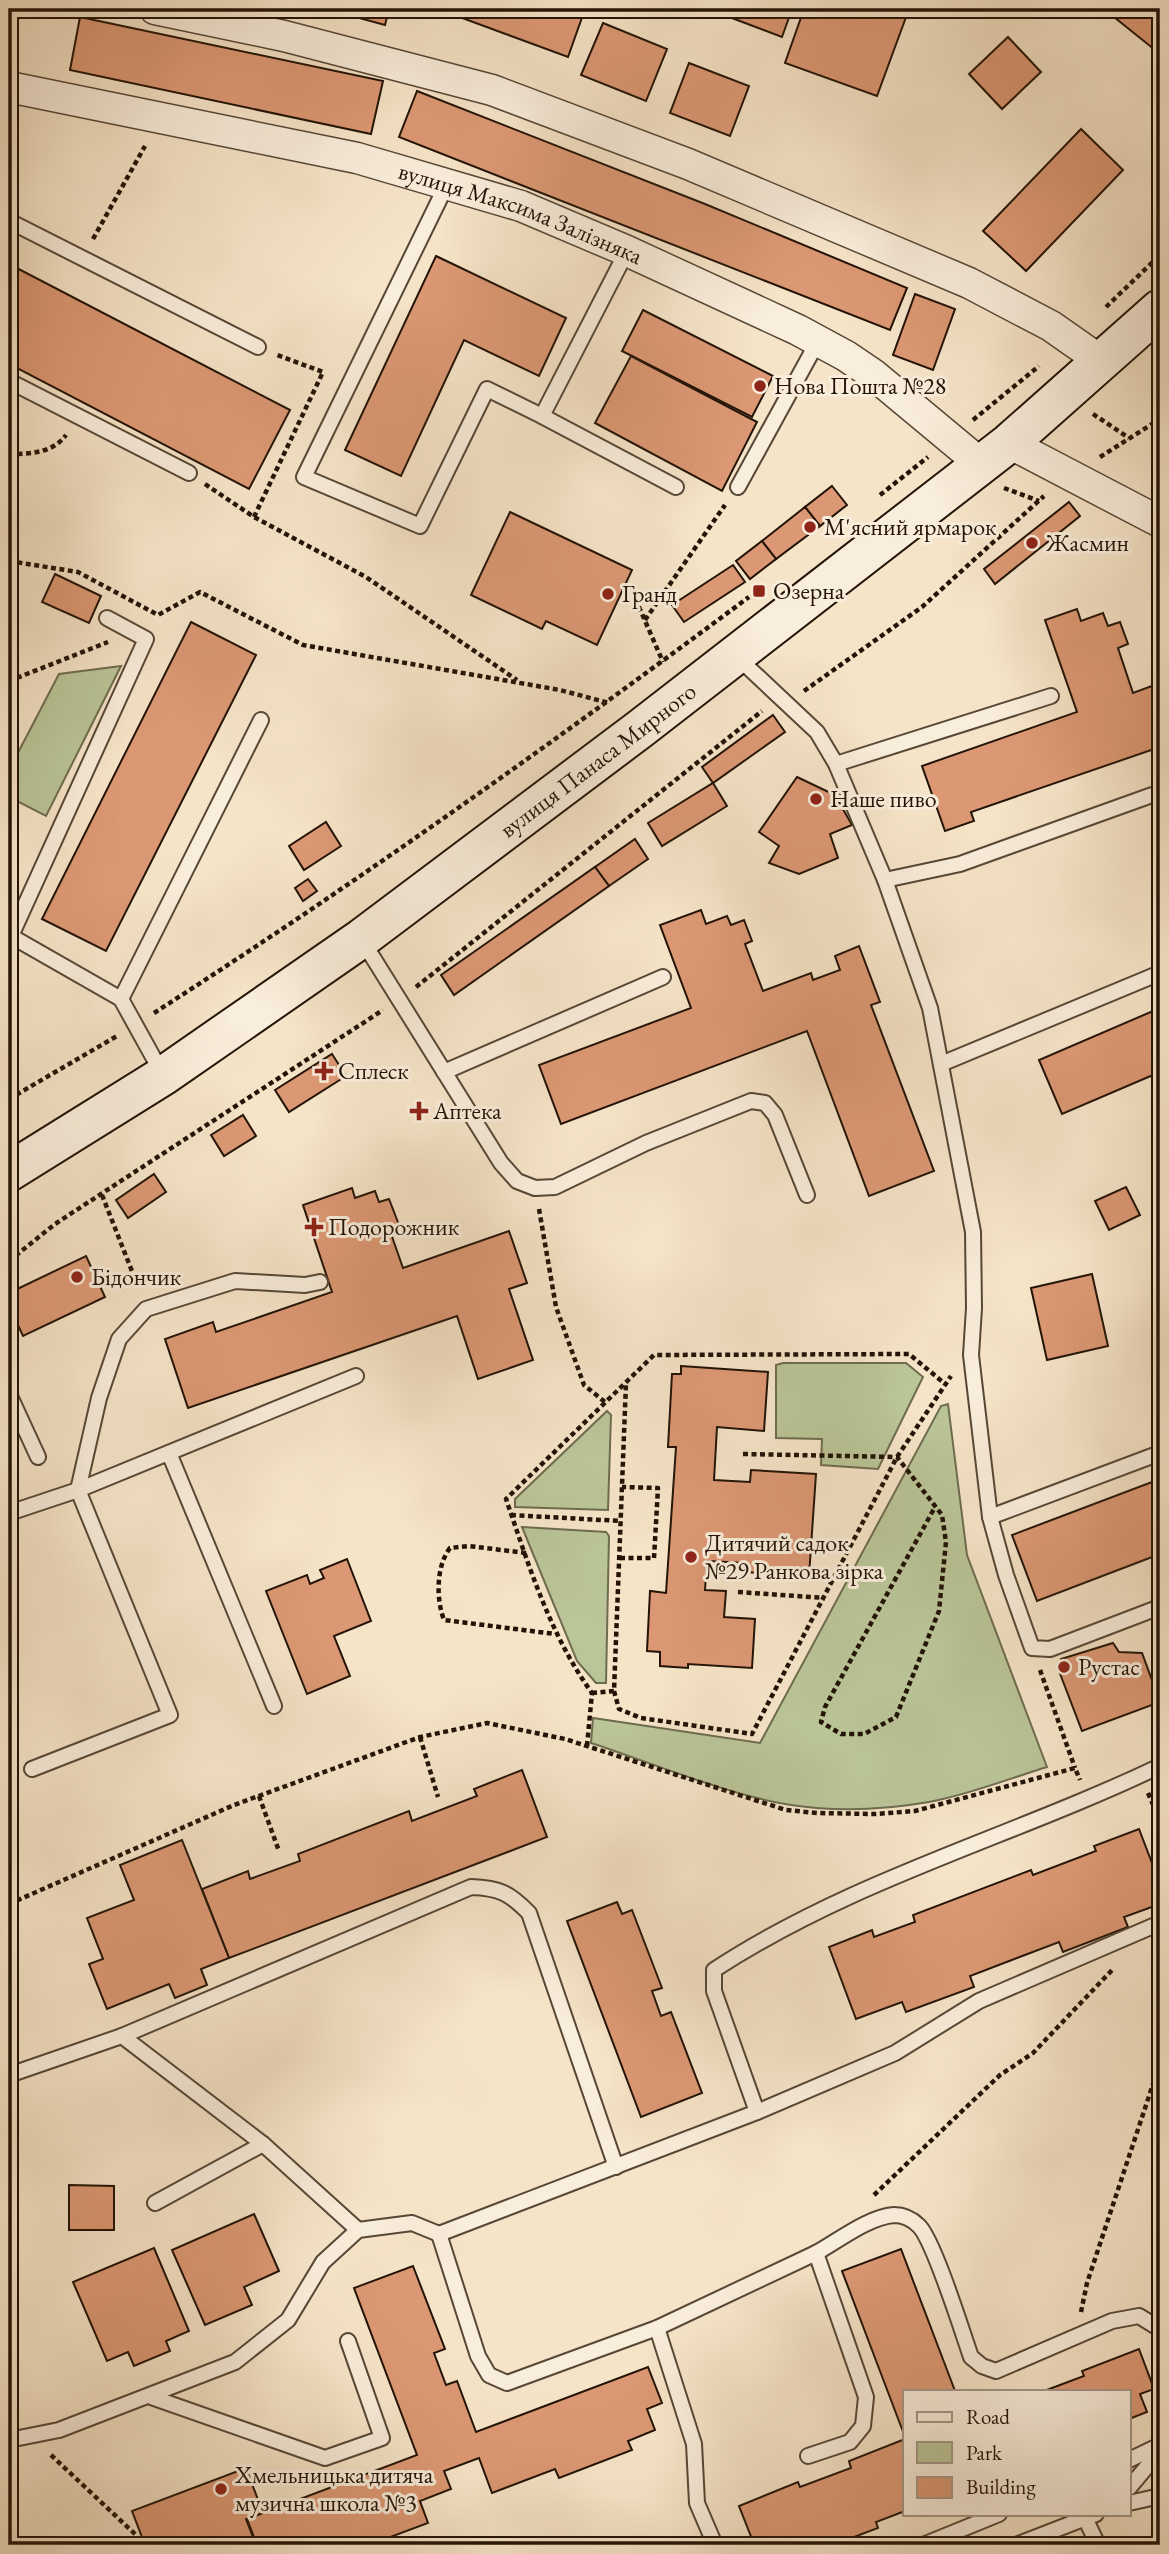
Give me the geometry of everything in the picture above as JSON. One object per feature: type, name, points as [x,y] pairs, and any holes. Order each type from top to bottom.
[{"type":"main road","name":"вулиця Панаса Мирного","points":[[9,1172],[163,1076],[362,938],[735,655],[995,453],[1160,309]]},
{"type":"street","points":[[155,9],[284,36],[492,90],[688,164],[969,283],[1051,326],[1101,361]]},
{"type":"street","name":"вулиця Максима Залізняка","points":[[9,87],[357,158],[521,206],[627,251],[818,341],[874,375],[951,439],[1071,476],[1160,522]]},
{"type":"lane","points":[[447,184],[304,477],[420,526],[487,389],[676,487]]},
{"type":"lane","points":[[9,221],[258,347]]},
{"type":"lane","points":[[542,416],[627,251]]},
{"type":"lane","points":[[738,487],[818,341]]},
{"type":"lane","points":[[9,380],[189,472]]},
{"type":"lane","points":[[107,618],[146,639],[10,936],[121,999],[163,1076]]},
{"type":"lane","points":[[735,655],[817,732],[836,764],[885,880],[930,1008],[973,1232],[971,1355],[990,1517],[1006,1575],[1032,1648],[1050,1649],[1160,1608]]},
{"type":"lane","points":[[836,764],[1051,696]]},
{"type":"lane","points":[[121,999],[261,719]]},
{"type":"lane","points":[[885,880],[960,864],[1152,795],[1160,796]]},
{"type":"lane","points":[[362,938],[501,1163],[517,1181],[535,1188],[555,1187],[646,1143],[751,1101],[765,1103],[775,1115],[807,1195]]},
{"type":"lane","points":[[941,1064],[1160,973]]},
{"type":"lane","points":[[444,1072],[663,977]]},
{"type":"lane","points":[[32,1769],[170,1715],[78,1490],[99,1398],[119,1339],[146,1309],[235,1281],[305,1285],[320,1282]]},
{"type":"lane","points":[[9,1513],[78,1490],[356,1376]]},
{"type":"lane","points":[[9,1394],[38,1457]]},
{"type":"lane","points":[[169,1453],[274,1706]]},
{"type":"lane","points":[[990,1517],[1160,1453]]},
{"type":"lane","points":[[757,2112],[714,1991],[714,1970],[812,1912],[862,1889],[1087,1801],[1160,1766]]},
{"type":"lane","points":[[9,2075],[122,2036],[471,1887],[496,1888],[514,1898],[529,1913],[616,2167]]},
{"type":"lane","points":[[9,2440],[59,2430],[235,2362],[288,2320],[323,2262],[358,2231],[412,2223],[439,2234],[757,2112],[895,2053],[979,2001],[1145,1929],[1160,1930]]},
{"type":"lane","points":[[122,2036],[263,2144],[358,2231]]},
{"type":"lane","points":[[155,2203],[263,2144]]},
{"type":"lane","points":[[439,2234],[478,2357],[489,2375],[507,2383],[657,2328],[816,2253],[879,2219],[895,2215],[908,2217],[920,2227],[971,2357],[982,2367],[996,2371],[1112,2321],[1139,2316],[1160,2329]]},
{"type":"lane","points":[[808,2456],[850,2442],[863,2426],[866,2397],[816,2253]]},
{"type":"lane","points":[[657,2328],[694,2444],[697,2504],[715,2545]]},
{"type":"lane","points":[[150,2397],[325,2458],[382,2438],[348,2341]]},
{"type":"lane","points":[[1130,2460],[1160,2445]]},
{"type":"lane","points":[[1130,2487],[1160,2451]]},
{"type":"lane","points":[[1130,2503],[1160,2496]]},
{"type":"lane","points":[[923,2545],[994,2516]]},
{"type":"lane","points":[[1016,2545],[1091,2516],[1098,2545]]},
{"type":"path","points":[[82,258],[147,142],[134,140]]},
{"type":"path","points":[[254,517],[323,372],[258,347]]},
{"type":"path","points":[[9,454],[26,454],[59,445],[79,417]]},
{"type":"path","points":[[786,704],[922,607],[1052,490],[1160,419]]},
{"type":"path","points":[[874,500],[951,439]]},
{"type":"path","points":[[917,449],[926,458]]},
{"type":"path","points":[[189,472],[254,517],[366,577],[521,683]]},
{"type":"path","points":[[645,620],[738,487]]},
{"type":"path","points":[[9,561],[78,572],[158,615]]},
{"type":"path","points":[[9,1099],[135,1026],[409,844],[609,703],[759,589]]},
{"type":"path","points":[[632,591],[663,662]]},
{"type":"path","points":[[9,681],[130,630],[200,592],[303,645],[521,683],[609,703]]},
{"type":"path","points":[[535,1188],[556,1307],[584,1385],[605,1402]]},
{"type":"path","points":[[102,1195],[146,1309]]},
{"type":"path","points":[[587,1746],[592,1693],[569,1661],[555,1634],[506,1499],[654,1355],[909,1354],[944,1383]]},
{"type":"path","points":[[626,1382],[614,1690],[619,1709],[641,1718],[752,1734],[897,1457],[944,1383],[971,1355]]},
{"type":"path","points":[[743,1454],[897,1457]]},
{"type":"path","points":[[897,1457],[943,1515],[946,1542],[939,1611],[896,1717],[864,1734],[841,1734],[821,1722],[825,1707],[935,1507]]},
{"type":"path","points":[[620,1558],[654,1558],[659,1488],[622,1487]]},
{"type":"path","points":[[511,1515],[621,1521]]},
{"type":"path","points":[[526,1553],[469,1546],[450,1548],[443,1558],[438,1605],[444,1620],[555,1634]]},
{"type":"path","points":[[738,1592],[825,1598]]},
{"type":"path","points":[[1032,1648],[1087,1801]]},
{"type":"path","points":[[592,1693],[614,1690]]},
{"type":"path","points":[[9,1904],[259,1796],[420,1737],[487,1723],[519,1727],[587,1746],[786,1811],[875,1815],[915,1811],[1075,1768]]},
{"type":"path","points":[[420,1737],[438,1797]]},
{"type":"path","points":[[259,1796],[279,1851]]},
{"type":"path","points":[[851,2234],[872,2197],[1000,2075],[1033,2053],[1110,1973],[1145,1929]]},
{"type":"path","points":[[1160,1930],[1160,1978]]},
{"type":"path","points":[[1076,2336],[1087,2283],[1160,2063]]},
{"type":"path","points":[[1160,2085],[1160,2162]]},
{"type":"path","points":[[30,2436],[136,2535],[141,2545]]},
{"type":"green space","points":[[121,666],[46,816],[9,797],[9,770],[59,674]]},
{"type":"green space","points":[[906,1363],[923,1377],[878,1469],[821,1465],[822,1439],[776,1438],[776,1365]]},
{"type":"green space","points":[[948,1404],[967,1555],[1047,1767],[929,1802],[894,1807],[820,1808],[785,1804],[737,1793],[591,1743],[593,1718],[760,1743],[941,1406]]},
{"type":"green space","points":[[607,1411],[611,1415],[608,1510],[515,1507],[515,1499]]},
{"type":"green space","points":[[522,1527],[606,1532],[609,1536],[606,1683],[596,1683],[577,1661]]},
{"type":"building","points":[[326,9],[389,9],[385,25]]},
{"type":"building","points":[[438,9],[585,9],[568,57]]},
{"type":"building","points":[[708,9],[792,9],[782,37]]},
{"type":"building","points":[[804,9],[909,9],[877,96],[785,63]]},
{"type":"building","points":[[1104,9],[1160,9],[1160,54]]},
{"type":"building","points":[[80,17],[383,81],[371,134],[70,70]]},
{"type":"building","points":[[603,23],[667,49],[646,101],[581,75]]},
{"type":"building","points":[[1008,37],[1041,72],[1002,109],[969,74]]},
{"type":"building","points":[[689,63],[749,86],[730,136],[670,113]]},
{"type":"building","points":[[417,91],[705,204],[907,288],[890,330],[399,137]]},
{"type":"building","points":[[1081,129],[1123,170],[1026,271],[983,231]]},
{"type":"building","points":[[436,256],[566,318],[539,376],[464,340],[401,476],[345,450]]},
{"type":"building","points":[[9,264],[290,410],[249,489],[9,364]]},
{"type":"building","points":[[915,294],[955,309],[933,370],[893,355]]},
{"type":"building","points":[[643,310],[773,376],[752,417],[622,351]]},
{"type":"building","points":[[631,356],[757,422],[722,491],[595,423]]},
{"type":"building","points":[[832,486],[847,505],[820,526],[805,507]]},
{"type":"building","points":[[1069,502],[1080,516],[995,584],[984,569]]},
{"type":"building","points":[[805,507],[820,526],[776,559],[762,541]]},
{"type":"building","points":[[510,512],[632,570],[597,645],[546,621],[542,629],[471,595]]},
{"type":"building","points":[[762,541],[776,559],[750,579],[736,561]]},
{"type":"building","points":[[733,565],[745,582],[684,622],[672,605]]},
{"type":"building","points":[[55,574],[101,596],[89,623],[42,602]]},
{"type":"building","points":[[1077,609],[1081,621],[1103,613],[1108,626],[1120,622],[1128,644],[1118,648],[1133,693],[1160,683],[1160,747],[971,812],[974,821],[945,831],[922,766],[1077,712],[1045,620]]},
{"type":"building","points":[[191,622],[256,655],[106,951],[42,919]]},
{"type":"building","points":[[773,715],[785,732],[713,783],[702,767]]},
{"type":"building","points":[[797,777],[835,795],[852,825],[830,834],[838,858],[799,874],[769,863],[779,846],[759,832]]},
{"type":"building","points":[[713,783],[727,806],[662,846],[648,823]]},
{"type":"building","points":[[326,822],[341,846],[304,870],[289,846]]},
{"type":"building","points":[[635,839],[648,859],[609,886],[595,867]]},
{"type":"building","points":[[595,867],[609,886],[454,995],[441,975]]},
{"type":"building","points":[[308,879],[317,891],[303,901],[295,888]]},
{"type":"building","points":[[701,910],[706,924],[727,916],[731,925],[744,920],[752,941],[745,944],[763,991],[811,973],[813,980],[840,970],[835,956],[859,946],[880,1002],[871,1005],[934,1171],[869,1196],[807,1031],[561,1124],[539,1065],[691,1008],[660,925]]},
{"type":"building","points":[[1160,1008],[1160,1072],[1062,1114],[1039,1060]]},
{"type":"building","points":[[332,1054],[346,1076],[289,1112],[275,1090]]},
{"type":"building","points":[[243,1115],[256,1136],[224,1156],[211,1135]]},
{"type":"building","points":[[154,1174],[166,1192],[128,1218],[116,1200]]},
{"type":"building","points":[[1126,1187],[1140,1215],[1109,1230],[1095,1201]]},
{"type":"building","points":[[352,1188],[355,1198],[375,1191],[379,1202],[389,1199],[399,1225],[389,1228],[403,1268],[509,1231],[527,1283],[509,1289],[533,1360],[478,1379],[457,1316],[188,1408],[165,1339],[213,1322],[216,1332],[332,1292],[303,1205]]},
{"type":"building","points":[[86,1256],[105,1297],[23,1336],[9,1306],[9,1293]]},
{"type":"building","points":[[1092,1274],[1108,1346],[1047,1360],[1031,1288]]},
{"type":"building","points":[[681,1366],[768,1372],[764,1431],[717,1427],[714,1480],[750,1482],[751,1470],[816,1474],[809,1576],[746,1572],[747,1563],[707,1561],[705,1590],[726,1591],[724,1617],[755,1619],[752,1668],[688,1664],[688,1668],[660,1666],[660,1652],[647,1651],[650,1591],[666,1593],[676,1447],[668,1447],[672,1374],[681,1374]]},
{"type":"building","points":[[9,1432],[18,1448],[9,1453]]},
{"type":"building","points":[[1160,1479],[1160,1554],[1037,1601],[1012,1535]]},
{"type":"building","points":[[347,1559],[371,1621],[334,1636],[350,1676],[307,1694],[266,1591],[307,1575],[310,1584],[324,1578],[320,1570]]},
{"type":"building","points":[[1113,1643],[1119,1652],[1142,1653],[1160,1702],[1082,1731],[1059,1671],[1061,1659]]},
{"type":"building","points":[[522,1770],[547,1837],[229,1958],[202,1889],[248,1871],[250,1879],[300,1861],[298,1854],[409,1811],[412,1821],[477,1796],[474,1789]]},
{"type":"building","points":[[9,1799],[15,1814],[9,1817]]},
{"type":"building","points":[[1139,1829],[1160,1884],[1160,1904],[1124,1917],[1128,1927],[1063,1952],[1059,1942],[970,1976],[974,1987],[906,2012],[902,2002],[856,2019],[829,1947],[872,1930],[874,1937],[915,1922],[913,1915],[1031,1870],[1033,1875],[1096,1851],[1094,1846]]},
{"type":"building","points":[[182,1840],[229,1958],[201,1969],[207,1985],[175,1998],[169,1984],[107,2009],[89,1964],[103,1959],[87,1918],[134,1900],[120,1865]]},
{"type":"building","points":[[617,1902],[622,1914],[632,1910],[662,1988],[652,1991],[661,2016],[671,2012],[702,2093],[641,2117],[567,1921]]},
{"type":"building","points":[[69,2185],[114,2186],[114,2230],[69,2230]]},
{"type":"building","points":[[254,2214],[279,2271],[244,2287],[252,2305],[205,2325],[172,2250]]},
{"type":"building","points":[[154,2248],[189,2331],[166,2341],[170,2351],[134,2366],[128,2352],[107,2361],[73,2282]]},
{"type":"building","points":[[901,2249],[955,2390],[903,2390],[903,2432],[842,2271]]},
{"type":"building","points":[[413,2266],[445,2349],[434,2353],[446,2385],[457,2381],[476,2432],[648,2367],[662,2403],[647,2409],[655,2430],[628,2441],[632,2450],[559,2478],[555,2469],[492,2493],[479,2458],[444,2471],[451,2489],[420,2501],[428,2523],[369,2545],[257,2545],[247,2519],[417,2455],[354,2288]]},
{"type":"building","points":[[1139,2349],[1154,2389],[1140,2394],[1147,2412],[1130,2419],[1130,2390],[1047,2390],[1084,2376],[1082,2371]]},
{"type":"building","points":[[903,2440],[903,2512],[876,2522],[878,2528],[833,2545],[771,2545],[769,2538],[754,2544],[739,2506],[798,2482],[800,2487],[851,2468],[849,2461]]},
{"type":"building","name":"Хмельницька дитяча музична школа №3","points":[[246,2468],[263,2513],[246,2519],[256,2545],[210,2545],[207,2538],[202,2540],[204,2545],[145,2545],[132,2511]]},
{"type":"place","name":"Нова Пошта №28","points":[[760,386]]},
{"type":"place","name":"М'ясний ярмарок","points":[[810,527]]},
{"type":"place","name":"Жасмин","points":[[1032,543]]},
{"type":"place","name":"Озерна","points":[[759,591]]},
{"type":"place","name":"Гранд","points":[[608,594]]},
{"type":"place","name":"Наше пиво","points":[[816,799]]},
{"type":"place","name":"Сплеск","points":[[324,1071]]},
{"type":"place","name":"Аптека","points":[[419,1111]]},
{"type":"place","name":"Подорожник","points":[[314,1227]]},
{"type":"place","name":"Бідончик","points":[[77,1277]]},
{"type":"place","name":"Дитячий садок №29 Ранкова зірка","points":[[691,1557]]},
{"type":"place","name":"Рустас","points":[[1064,1667]]},
{"type":"place","name":"Хмельницька дитяча музична школа №3","points":[[221,2489]]}]
